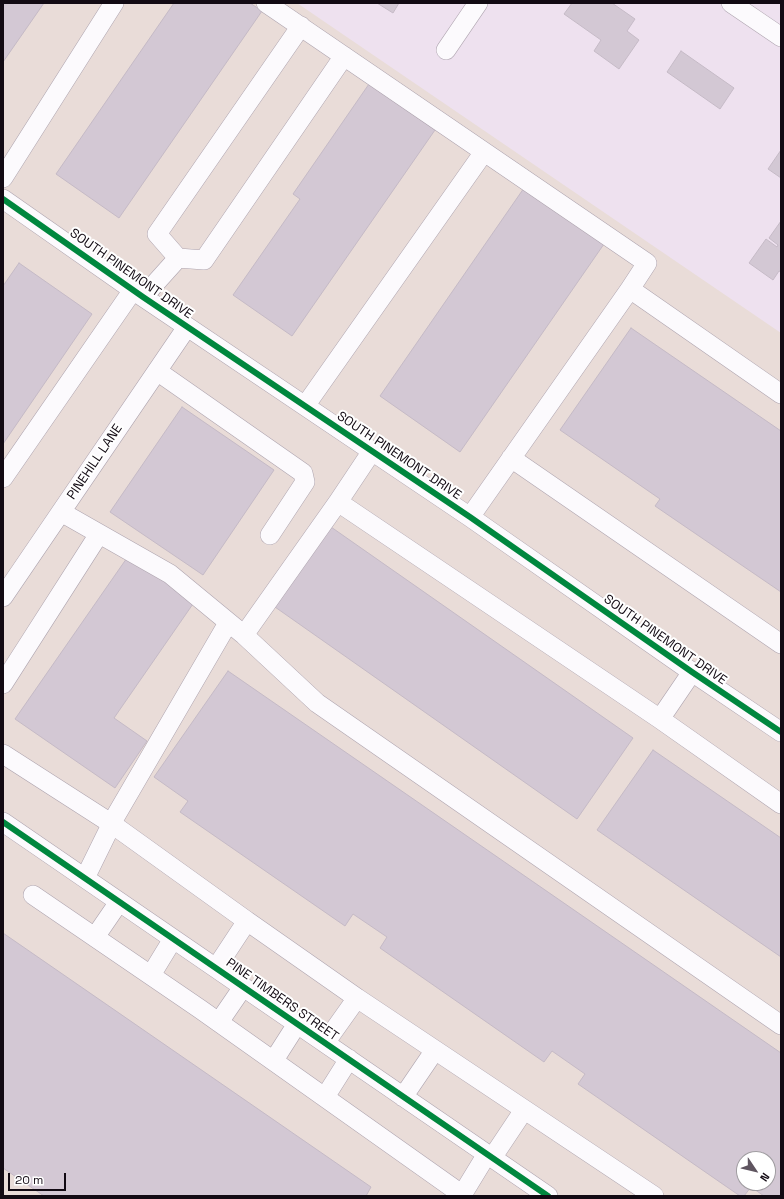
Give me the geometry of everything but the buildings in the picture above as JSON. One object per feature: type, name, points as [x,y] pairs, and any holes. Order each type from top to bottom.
[{"type":"street","points":[[3,178],[114,3]]},
{"type":"street","points":[[266,3],[647,263],[470,517]]},
{"type":"street","points":[[446,50],[478,3]]},
{"type":"street","points":[[731,3],[781,37]]},
{"type":"street","points":[[301,26],[158,234],[178,258],[204,260],[344,56]]},
{"type":"street","points":[[305,406],[484,152]]},
{"type":"street","name":"SOUTH PINEMONT DRIVE","points":[[3,199],[138,294],[470,517],[692,672],[781,732]]},
{"type":"street","points":[[3,478],[138,294],[178,258]]},
{"type":"street","points":[[630,289],[781,394]]},
{"type":"street","name":"PINEHILL LANE","points":[[3,597],[187,327]]},
{"type":"street","points":[[157,371],[303,472],[305,482],[270,535]]},
{"type":"street","points":[[244,635],[338,502],[372,451]]},
{"type":"street","points":[[511,458],[781,644]]},
{"type":"street","points":[[338,502],[660,719],[781,804]]},
{"type":"street","points":[[61,512],[170,574],[244,635],[317,703],[781,1025]]},
{"type":"street","points":[[3,684],[99,534]]},
{"type":"street","points":[[85,878],[112,824],[228,623]]},
{"type":"street","points":[[660,719],[692,672]]},
{"type":"street","points":[[3,754],[112,824],[357,998],[654,1196]]},
{"type":"street","name":"PINE TIMBERS STREET","points":[[3,822],[548,1196]]},
{"type":"street","points":[[33,895],[274,1060],[463,1195],[524,1110]]},
{"type":"street","points":[[95,937],[119,902]]},
{"type":"street","points":[[216,968],[248,921]]},
{"type":"street","points":[[151,975],[173,939]]},
{"type":"street","points":[[219,1022],[243,987]]},
{"type":"street","points":[[325,1043],[357,998]]},
{"type":"street","points":[[274,1060],[297,1024]]},
{"type":"street","points":[[403,1097],[435,1050]]},
{"type":"street","points":[[325,1097],[349,1059]]},
{"type":"shaded area","points":[[3,3],[297,3],[781,333],[781,1196],[3,1196]]},
{"type":"cycle path","points":[[3,199],[143,297],[470,517],[692,672],[781,732]]},
{"type":"cycle path","points":[[3,822],[548,1196]]}]
